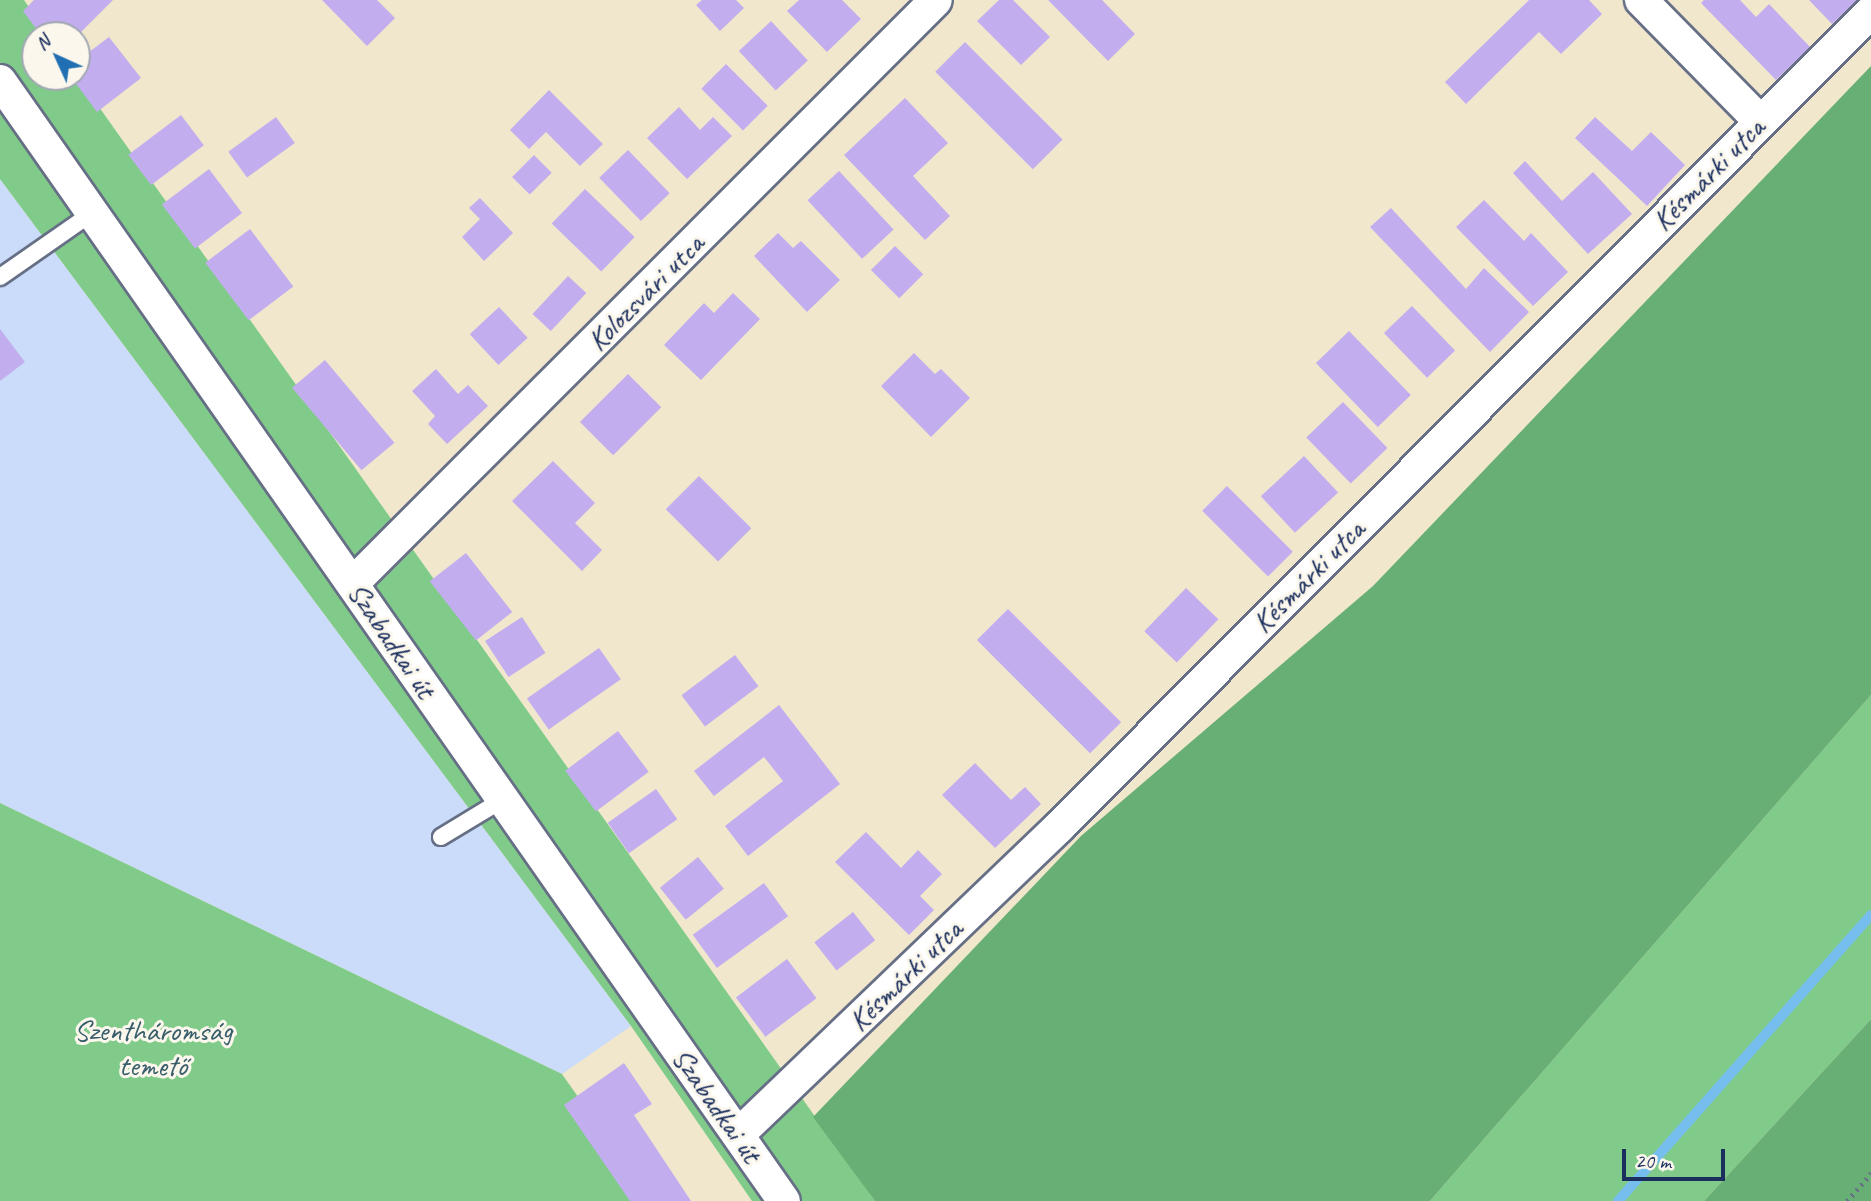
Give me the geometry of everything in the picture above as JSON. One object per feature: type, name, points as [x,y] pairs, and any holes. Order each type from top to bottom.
[{"type":"street","name":"Kolozsvári utca","points":[[353,583],[936,0]]},
{"type":"street","points":[[1641,0],[1760,121]]},
{"type":"street","name":"Késmárki utca","points":[[739,1134],[1059,827],[1871,12]]},
{"type":"street","name":"Szabadkai út","points":[[0,80],[784,1201]]},
{"type":"lane","points":[[0,276],[92,213]]},
{"type":"lane","points":[[441,837],[502,800]]},
{"type":"path","points":[[1847,1201],[1871,1172]]},
{"type":"shaded area","points":[[0,179],[631,1026],[562,1074],[0,803]]},
{"type":"green space","points":[[0,0],[24,0],[38,21],[21,21],[21,91],[88,91],[875,1201],[752,1201],[631,1026],[0,179]]},
{"type":"green space","points":[[1871,66],[1871,695],[1430,1201],[875,1201],[813,1117],[1081,836],[1373,586]]},
{"type":"green space","points":[[1871,695],[1871,1019],[1704,1201],[1430,1201]]},
{"type":"green space","name":"Szentháromság temető","points":[[0,803],[562,1074],[651,1201],[0,1201]]},
{"type":"green space","points":[[1871,1019],[1871,1201],[1704,1201]]},
{"type":"building","points":[[34,0],[113,0],[91,22],[30,21],[23,11]]},
{"type":"building","points":[[322,0],[377,0],[395,18],[367,46]]},
{"type":"building","points":[[702,0],[736,0],[744,8],[720,31],[696,5]]},
{"type":"building","points":[[799,0],[842,0],[861,19],[827,52],[787,11]]},
{"type":"building","points":[[999,0],[1013,0],[1050,37],[1021,65],[977,21]]},
{"type":"building","points":[[1048,0],[1102,0],[1135,34],[1108,61]]},
{"type":"building","points":[[1529,0],[1589,0],[1602,14],[1561,54],[1539,32],[1466,104],[1445,82]]},
{"type":"building","points":[[1704,0],[1740,0],[1756,17],[1769,4],[1810,47],[1776,80],[1701,3]]},
{"type":"building","points":[[1809,0],[1857,0],[1832,24]]},
{"type":"building","points":[[771,21],[808,60],[776,91],[739,51]]},
{"type":"building","points":[[109,37],[141,78],[97,112],[81,91],[91,91],[91,50]]},
{"type":"building","points":[[965,42],[1063,140],[1033,169],[935,72]]},
{"type":"building","points":[[726,64],[768,106],[743,130],[701,89]]},
{"type":"building","points":[[549,90],[603,144],[580,166],[546,132],[529,149],[510,130]]},
{"type":"building","points":[[905,98],[948,143],[913,176],[950,216],[925,240],[844,155]]},
{"type":"building","points":[[679,107],[700,130],[713,117],[732,136],[687,179],[647,138]]},
{"type":"building","points":[[181,115],[204,145],[151,185],[128,155]]},
{"type":"building","points":[[276,117],[295,143],[247,178],[228,152]]},
{"type":"building","points":[[1595,117],[1632,151],[1651,132],[1685,165],[1647,206],[1575,138]]},
{"type":"building","points":[[628,150],[670,193],[641,221],[599,178]]},
{"type":"building","points":[[534,155],[552,173],[530,195],[512,177]]},
{"type":"building","points":[[1525,161],[1562,201],[1593,172],[1632,214],[1588,254],[1513,173]]},
{"type":"building","points":[[209,169],[242,213],[195,248],[162,205]]},
{"type":"building","points":[[839,171],[894,230],[862,259],[808,200]]},
{"type":"building","points":[[585,189],[635,237],[601,271],[552,224]]},
{"type":"building","points":[[480,198],[513,233],[484,261],[462,237],[480,219],[469,208]]},
{"type":"building","points":[[1484,200],[1524,241],[1531,233],[1568,272],[1533,306],[1456,227]]},
{"type":"building","points":[[1391,208],[1466,289],[1484,268],[1529,312],[1490,352],[1370,227]]},
{"type":"building","points":[[250,229],[293,287],[249,320],[205,263]]},
{"type":"building","points":[[778,233],[793,248],[801,241],[840,280],[807,312],[754,256]]},
{"type":"building","points":[[895,246],[923,274],[899,298],[871,270]]},
{"type":"building","points":[[568,276],[586,293],[551,331],[533,314]]},
{"type":"building","points":[[733,293],[760,319],[701,380],[664,345],[704,303],[714,313]]},
{"type":"building","points":[[1412,306],[1455,351],[1427,378],[1384,333]]},
{"type":"building","points":[[499,307],[528,338],[498,365],[470,334]]},
{"type":"building","points":[[0,329],[25,362],[0,381]]},
{"type":"building","points":[[1349,331],[1411,395],[1378,427],[1316,363]]},
{"type":"building","points":[[914,353],[935,374],[941,369],[970,398],[931,437],[881,386]]},
{"type":"building","points":[[325,360],[394,443],[361,470],[292,388]]},
{"type":"building","points":[[436,369],[458,394],[468,385],[488,406],[447,444],[428,424],[435,416],[412,391]]},
{"type":"building","points":[[628,374],[661,407],[613,455],[580,422]]},
{"type":"building","points":[[1343,402],[1387,448],[1351,483],[1306,437]]},
{"type":"building","points":[[1304,456],[1338,493],[1295,533],[1261,496]]},
{"type":"building","points":[[553,461],[595,503],[575,523],[602,550],[582,571],[512,501]]},
{"type":"building","points":[[699,476],[751,528],[718,562],[666,509]]},
{"type":"building","points":[[1227,486],[1293,552],[1268,577],[1202,511]]},
{"type":"building","points":[[466,553],[512,612],[476,640],[430,581]]},
{"type":"building","points":[[1186,588],[1218,619],[1177,662],[1144,631]]},
{"type":"building","points":[[1008,609],[1121,722],[1090,753],[977,640]]},
{"type":"building","points":[[522,617],[545,653],[509,677],[485,641]]},
{"type":"building","points":[[599,648],[621,679],[549,730],[527,698]]},
{"type":"building","points":[[735,655],[758,686],[705,726],[681,695]]},
{"type":"building","points":[[779,705],[840,784],[748,856],[725,826],[783,781],[764,757],[714,796],[694,771]]},
{"type":"building","points":[[618,731],[649,772],[596,811],[565,771]]},
{"type":"building","points":[[975,763],[1011,800],[1025,787],[1041,804],[995,848],[942,795]]},
{"type":"building","points":[[656,789],[677,819],[629,853],[608,823]]},
{"type":"building","points":[[866,832],[901,868],[918,850],[942,874],[920,896],[934,910],[909,935],[835,862]]},
{"type":"building","points":[[698,857],[724,889],[686,920],[660,888]]},
{"type":"building","points":[[764,883],[788,916],[717,968],[693,935]]},
{"type":"building","points":[[853,912],[875,940],[837,971],[814,942]]},
{"type":"building","points":[[787,959],[816,998],[765,1037],[736,998]]},
{"type":"building","points":[[624,1063],[652,1104],[634,1115],[691,1201],[630,1201],[564,1105]]},
{"type":"waterway","points":[[1618,1201],[1871,915]]}]
